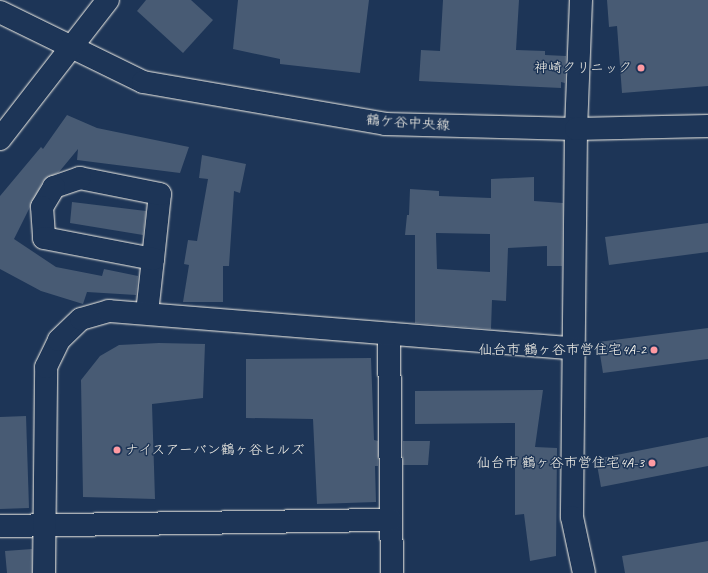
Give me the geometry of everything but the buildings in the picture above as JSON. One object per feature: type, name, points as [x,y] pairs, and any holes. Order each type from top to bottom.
[{"type":"street","points":[[0,139],[108,0]]},
{"type":"street","points":[[581,0],[576,129],[572,517],[584,573]]},
{"type":"street","name":"鶴ケ谷中央線","points":[[0,12],[143,82],[385,124],[576,129],[708,126]]},
{"type":"street","points":[[148,313],[160,194],[80,178],[54,187],[42,207],[44,238],[153,259]]},
{"type":"street","points":[[44,573],[46,367],[60,340],[82,319],[109,310],[573,348]]},
{"type":"street","points":[[389,334],[392,573]]},
{"type":"street","points":[[0,526],[391,520]]},
{"type":"place","name":"神崎クリニック","points":[[641,68]]},
{"type":"place","name":"仙台市 鶴ヶ谷市営住宅4A-2","points":[[654,350]]},
{"type":"place","name":"ナイスアーバン鶴ヶ谷ヒルズ","points":[[117,450]]},
{"type":"place","name":"仙台市 鶴ヶ谷市営住宅4A-3","points":[[652,463]]}]
